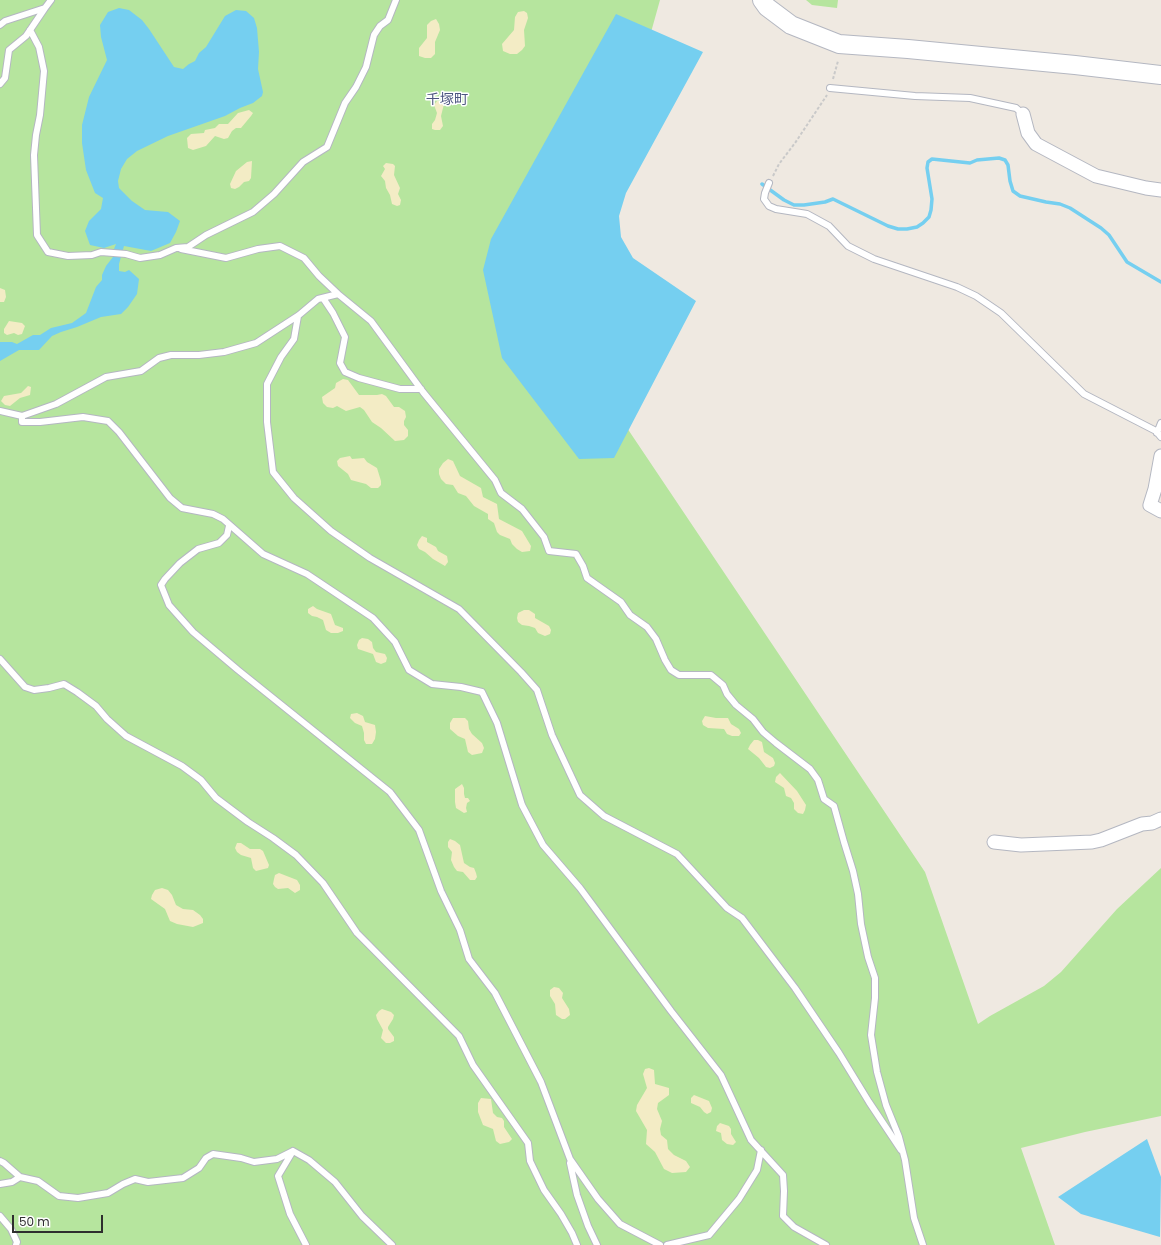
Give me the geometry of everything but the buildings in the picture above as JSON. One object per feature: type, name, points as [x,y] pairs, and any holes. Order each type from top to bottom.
[{"type":"street","points":[[762,0],[767,7],[791,26],[839,44],[1075,65],[1161,75]]},
{"type":"street","points":[[1023,114],[1031,139],[1036,144],[1096,176],[1146,188],[1161,190]]},
{"type":"street","points":[[1161,456],[1155,489],[1150,505],[1161,511]]},
{"type":"street","points":[[994,842],[1021,845],[1092,842],[1142,824],[1152,823],[1161,819]]},
{"type":"lane","points":[[0,84],[5,78],[9,50],[26,36],[51,0]]},
{"type":"lane","points":[[30,30],[39,47],[44,71],[40,115],[34,154],[35,211],[38,235],[48,252],[68,256],[92,255],[101,252],[126,254],[140,258],[160,255],[176,248],[188,246],[206,235],[253,212],[274,194],[303,162],[327,147],[344,103],[356,87],[366,67],[374,35],[380,26],[388,20],[396,0]]},
{"type":"lane","points":[[0,25],[5,21],[45,8]]},
{"type":"lane","points":[[830,88],[915,96],[970,98],[1016,108],[1023,114]]},
{"type":"lane","points":[[769,183],[764,199],[769,206],[776,209],[807,214],[829,226],[848,246],[874,259],[957,287],[976,296],[1001,313],[1084,394],[1159,435],[1161,423]]},
{"type":"lane","points":[[176,248],[226,258],[258,249],[280,246],[304,258],[319,276],[370,321],[468,450],[494,480],[501,493],[522,509],[544,537],[549,551],[576,554],[583,566],[587,578],[621,602],[638,622],[647,627],[656,639],[671,670],[679,674],[711,674],[723,685],[727,694],[736,705],[753,719],[763,732],[810,769],[818,780],[824,799],[834,806],[853,871],[858,894],[861,924],[868,957],[875,978],[876,998],[871,1035],[876,1065],[886,1105],[904,1154],[914,1218],[923,1245]]},
{"type":"lane","points":[[0,411],[22,416],[56,404],[106,377],[118,376],[141,370],[159,358],[171,355],[199,355],[224,352],[256,343],[298,316],[318,299],[338,294]]},
{"type":"lane","points":[[323,298],[333,313],[345,337],[340,364],[344,372],[359,378],[400,389],[421,389]]},
{"type":"lane","points":[[298,316],[294,339],[281,357],[267,384],[267,422],[273,472],[294,498],[331,531],[370,558],[459,609],[521,672],[537,690],[552,735],[580,796],[604,816],[677,854],[727,908],[742,918],[795,988],[904,1154]]},
{"type":"lane","points":[[22,416],[22,422],[40,422],[83,417],[108,422],[119,432],[170,498],[182,508],[213,514],[223,520],[263,554],[307,574],[373,618],[395,642],[409,670],[432,684],[461,687],[482,692],[497,723],[522,805],[542,845],[580,888],[671,1011],[721,1075],[751,1140],[783,1175],[783,1216],[794,1226],[826,1245]]},
{"type":"lane","points":[[229,526],[226,535],[219,543],[198,550],[180,563],[165,579],[161,585],[169,605],[193,632],[390,792],[419,830],[441,891],[460,930],[469,959],[495,993],[541,1082],[570,1159],[577,1195],[588,1226],[597,1245]]},
{"type":"lane","points":[[0,659],[25,687],[34,690],[64,684],[77,692],[96,706],[107,719],[126,736],[182,766],[201,780],[216,798],[296,856],[323,883],[357,933],[459,1036],[473,1065],[528,1143],[530,1161],[544,1190],[561,1214],[577,1245]]},
{"type":"lane","points":[[668,1245],[709,1235],[739,1199],[757,1170],[761,1150]]},
{"type":"lane","points":[[0,1161],[20,1177],[38,1181],[59,1196],[78,1198],[108,1193],[135,1179],[148,1182],[183,1178],[199,1168],[206,1158],[213,1154],[241,1158],[254,1162],[277,1159],[293,1151]]},
{"type":"lane","points":[[293,1151],[278,1176],[290,1214],[306,1245]]},
{"type":"lane","points":[[293,1151],[309,1160],[335,1182],[362,1216],[392,1245]]},
{"type":"lane","points":[[570,1159],[598,1199],[620,1224],[660,1245]]},
{"type":"lane","points":[[0,1184],[12,1182],[20,1177]]},
{"type":"lane","points":[[0,1216],[11,1229],[17,1242],[16,1245]]},
{"type":"path","points":[[769,183],[779,164],[795,143],[830,88],[838,61]]},
{"type":"green space","points":[[0,0],[660,0],[566,337],[925,872],[978,1024],[1044,986],[1061,972],[1117,909],[1161,868],[1161,1116],[1085,1132],[1021,1148],[1055,1245],[0,1245]]},
{"type":"green space","points":[[806,0],[838,0],[837,8],[812,5]]},
{"type":"sand","points":[[524,11],[527,13],[528,18],[524,30],[525,46],[517,54],[510,54],[503,51],[502,44],[514,30],[515,17],[518,12]]},
{"type":"sand","points":[[436,19],[440,30],[435,42],[435,54],[431,58],[419,56],[419,48],[427,38],[427,25]]},
{"type":"sand","points":[[437,101],[441,101],[444,104],[441,116],[443,126],[440,130],[432,129],[432,124],[437,113],[434,105]]},
{"type":"sand","points":[[249,110],[253,113],[251,116],[241,128],[236,128],[232,131],[228,138],[224,139],[215,136],[206,146],[193,150],[188,148],[187,138],[191,134],[204,133],[205,130],[215,128],[219,124],[228,124],[238,113]]},
{"type":"sand","points":[[252,161],[251,178],[249,181],[244,182],[235,189],[231,188],[230,184],[236,171],[247,162]]},
{"type":"sand","points":[[386,163],[393,164],[395,166],[394,175],[400,188],[398,194],[401,200],[400,205],[397,206],[392,204],[385,181],[381,176],[385,169],[383,166]]},
{"type":"sand","points":[[0,288],[5,290],[6,297],[4,302],[0,302]]},
{"type":"sand","points":[[9,321],[22,323],[25,326],[22,334],[18,335],[14,333],[7,335],[4,333],[4,329]]},
{"type":"sand","points":[[343,379],[348,380],[359,395],[382,394],[386,396],[394,407],[399,407],[405,411],[406,417],[404,425],[408,430],[408,436],[404,440],[395,441],[372,422],[364,410],[360,407],[346,411],[337,406],[333,408],[327,407],[323,403],[322,397],[335,388],[336,383]]},
{"type":"sand","points":[[28,386],[31,387],[30,395],[20,398],[10,406],[5,405],[1,401],[4,396],[21,393]]},
{"type":"sand","points":[[350,456],[352,459],[364,458],[367,462],[377,468],[381,481],[381,485],[378,488],[371,488],[366,484],[351,480],[348,474],[338,466],[337,461],[340,458]]},
{"type":"sand","points":[[448,459],[453,461],[460,476],[481,488],[483,497],[497,504],[499,519],[522,531],[531,546],[530,551],[522,552],[517,549],[512,544],[510,539],[500,535],[497,532],[494,523],[488,519],[488,514],[474,506],[466,496],[458,493],[453,485],[446,484],[441,479],[439,469]]},
{"type":"sand","points":[[422,536],[427,538],[427,542],[436,547],[438,551],[447,556],[448,562],[445,566],[419,549],[417,545]]},
{"type":"sand","points":[[313,606],[331,614],[335,625],[343,628],[343,631],[331,633],[326,630],[323,620],[308,613],[308,609]]},
{"type":"sand","points":[[524,610],[529,610],[535,614],[535,618],[549,626],[551,630],[550,634],[545,636],[538,633],[535,628],[522,625],[518,622],[518,613]]},
{"type":"sand","points":[[362,638],[368,639],[372,642],[373,648],[376,652],[385,654],[387,658],[386,662],[381,664],[376,662],[373,654],[358,649],[357,645],[359,640]]},
{"type":"sand","points":[[357,713],[363,716],[365,722],[375,725],[375,739],[372,744],[366,744],[362,726],[355,723],[350,718],[351,714]]},
{"type":"sand","points":[[705,716],[728,718],[731,724],[739,729],[741,733],[739,736],[732,736],[727,734],[724,729],[708,728],[703,725],[702,721]]},
{"type":"sand","points":[[453,718],[465,718],[468,721],[469,729],[472,734],[482,743],[484,748],[482,753],[472,755],[468,752],[465,739],[458,736],[450,729],[450,723]]},
{"type":"sand","points":[[754,740],[762,742],[764,752],[773,758],[775,763],[774,766],[770,768],[766,767],[759,758],[748,749]]},
{"type":"sand","points":[[780,773],[797,791],[806,805],[803,814],[798,813],[794,809],[794,803],[791,798],[786,796],[784,788],[775,782],[776,777]]},
{"type":"sand","points":[[462,784],[465,798],[468,798],[470,801],[467,803],[467,812],[464,813],[456,808],[455,802],[455,789]]},
{"type":"sand","points":[[450,839],[460,845],[464,863],[474,868],[477,877],[475,880],[470,880],[463,872],[457,871],[454,867],[451,860],[452,852],[448,847],[448,842]]},
{"type":"sand","points":[[237,843],[241,843],[250,849],[260,849],[263,851],[269,865],[268,868],[256,871],[253,868],[251,858],[237,852],[235,848]]},
{"type":"sand","points":[[279,873],[297,880],[300,885],[300,890],[295,893],[288,888],[278,889],[275,887],[273,884],[275,875]]},
{"type":"sand","points":[[162,888],[168,890],[176,905],[183,909],[193,910],[200,915],[203,919],[203,923],[193,927],[170,921],[165,909],[151,899],[155,890]]},
{"type":"sand","points":[[554,987],[559,988],[563,993],[562,998],[569,1009],[570,1015],[565,1019],[562,1019],[556,1015],[555,1004],[550,996],[550,990]]},
{"type":"sand","points":[[382,1009],[391,1012],[394,1015],[388,1027],[394,1037],[394,1041],[390,1043],[386,1043],[381,1038],[383,1030],[376,1015]]},
{"type":"sand","points":[[649,1068],[654,1070],[655,1084],[669,1088],[669,1095],[658,1103],[657,1109],[662,1121],[660,1129],[661,1135],[667,1140],[668,1149],[674,1155],[686,1161],[690,1167],[686,1172],[672,1173],[664,1169],[655,1152],[646,1144],[647,1130],[636,1111],[637,1105],[647,1088],[643,1074],[645,1069]]},
{"type":"sand","points":[[694,1095],[709,1101],[712,1108],[711,1112],[707,1114],[700,1107],[691,1103],[691,1098]]},
{"type":"sand","points":[[481,1098],[491,1099],[493,1113],[497,1117],[502,1118],[504,1121],[504,1127],[512,1139],[509,1142],[500,1144],[496,1141],[493,1129],[483,1125],[478,1112],[478,1103]]},
{"type":"sand","points":[[720,1123],[729,1126],[731,1129],[731,1134],[736,1142],[733,1145],[727,1144],[722,1140],[721,1133],[716,1131],[717,1126]]},
{"type":"water","points":[[119,8],[129,10],[142,20],[174,67],[183,69],[195,61],[199,53],[206,47],[225,16],[236,10],[246,11],[254,18],[257,28],[259,52],[258,69],[263,92],[262,96],[253,103],[225,116],[168,136],[137,151],[127,159],[121,169],[118,181],[119,188],[132,201],[145,210],[168,212],[180,221],[170,243],[151,251],[124,246],[119,264],[119,271],[125,272],[129,270],[139,279],[137,294],[128,307],[121,314],[101,317],[52,336],[39,350],[19,350],[0,361],[0,342],[12,342],[17,344],[33,335],[40,335],[51,328],[72,323],[86,313],[96,287],[102,280],[102,275],[106,266],[113,257],[116,244],[104,248],[90,245],[85,231],[89,221],[101,209],[103,198],[95,193],[86,170],[82,143],[82,125],[89,97],[107,60],[101,37],[100,25],[108,12]]},
{"type":"water","points":[[616,14],[703,52],[626,193],[619,216],[621,237],[633,258],[696,301],[614,458],[579,459],[502,358],[483,270],[491,239]]},
{"type":"water","points":[[1147,1139],[1161,1177],[1160,1237],[1081,1214],[1058,1197]]},
{"type":"waterway","points":[[762,184],[784,200],[794,205],[825,202],[833,199],[888,226],[898,229],[907,229],[917,227],[929,217],[932,199],[927,168],[928,162],[932,159],[970,163],[977,160],[999,158],[1005,160],[1008,165],[1013,191],[1020,196],[1060,204],[1070,208],[1101,228],[1109,235],[1127,262],[1161,282]]},
{"type":"district","name":"千塚町","points":[[447,100]]}]
